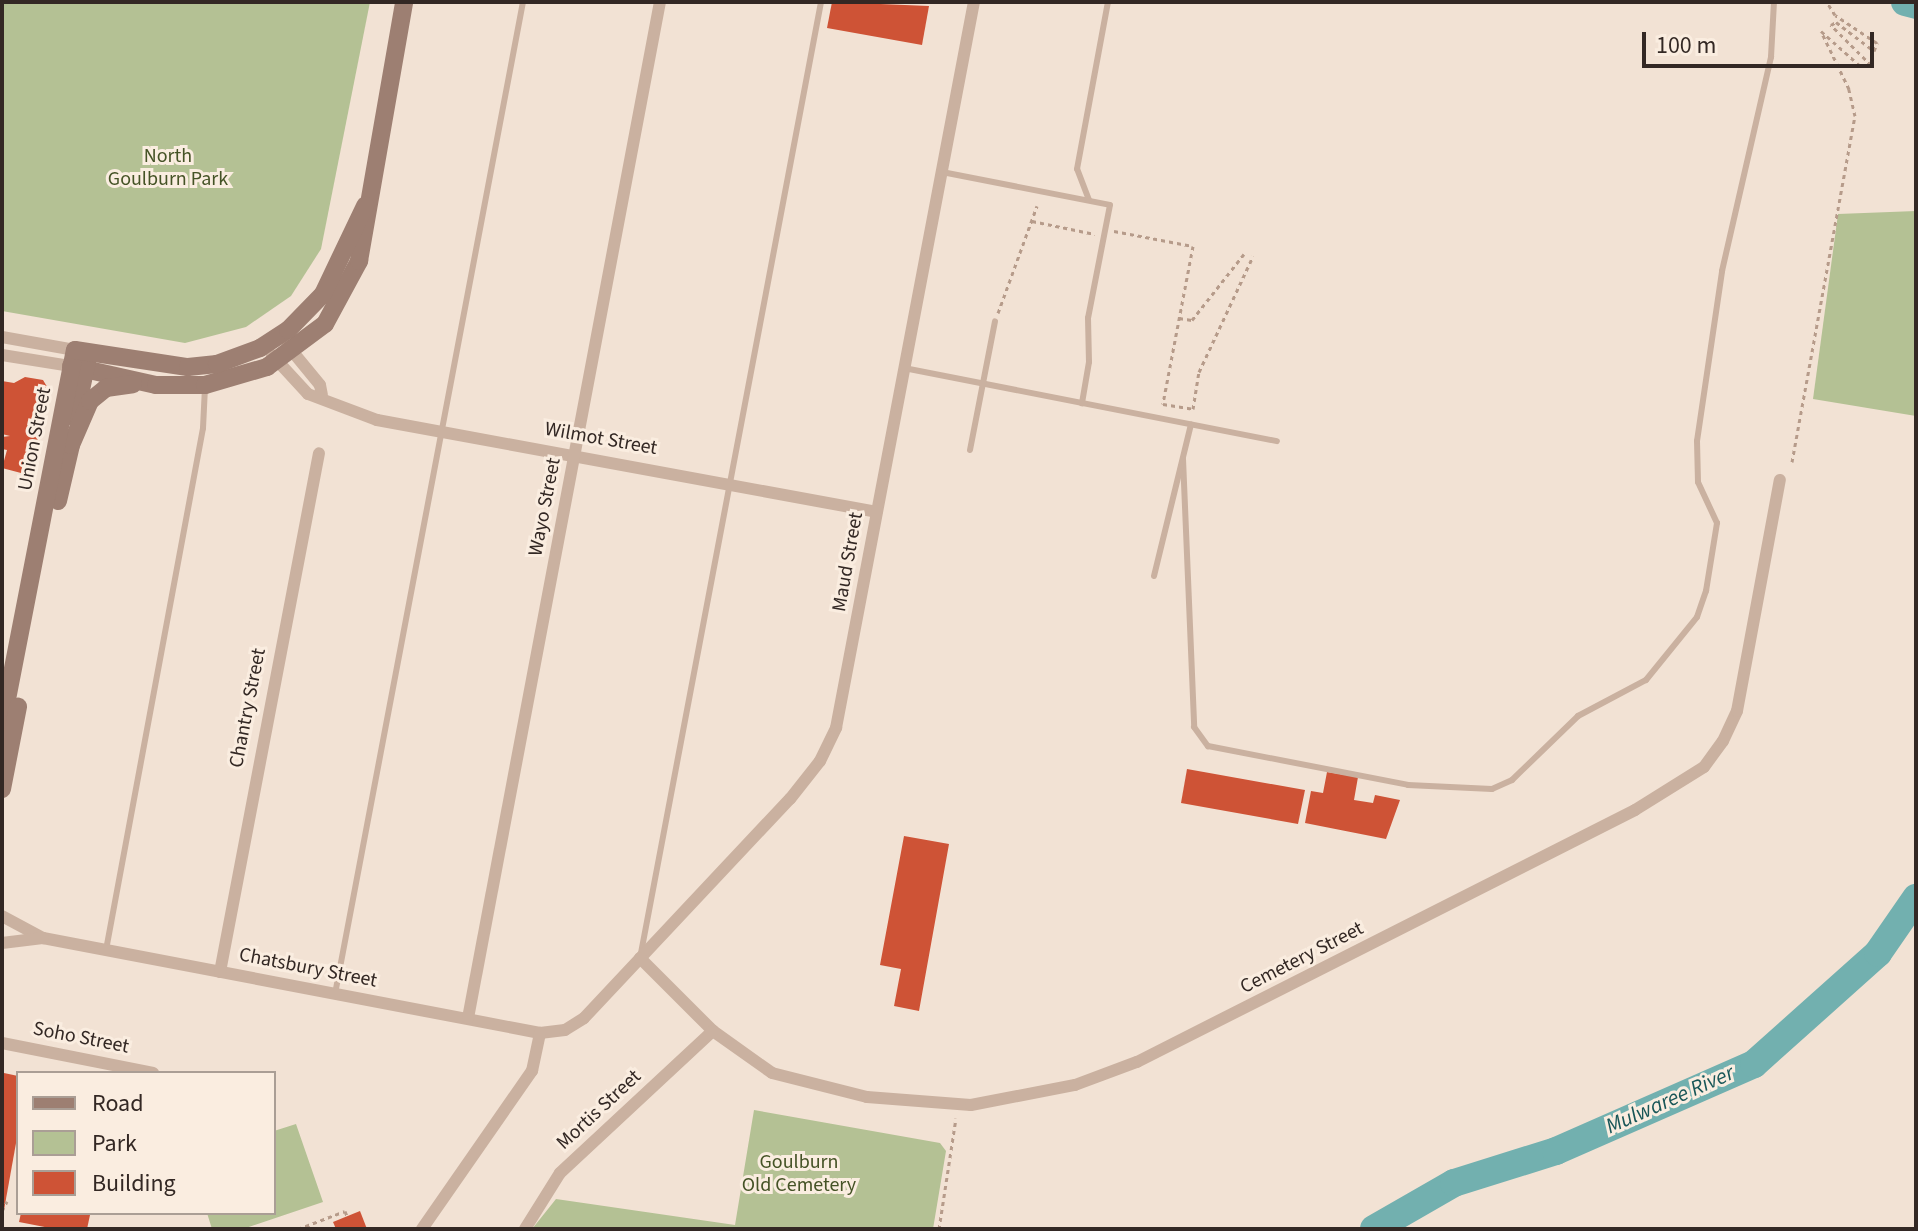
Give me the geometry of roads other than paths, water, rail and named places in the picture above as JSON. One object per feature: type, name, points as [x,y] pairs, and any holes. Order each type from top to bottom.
[{"type":"main road","points":[[80,359],[156,385],[205,385],[284,356],[325,324],[344,295],[359,261],[365,206],[404,2]]},
{"type":"main road","points":[[80,359],[188,367],[232,360],[273,340],[332,280],[365,206]]},
{"type":"main road","name":"Union Street","points":[[2,789],[65,468],[80,359]]},
{"type":"main road","name":"Union Street","points":[[2,725],[80,359]]},
{"type":"main road","name":"Union Street","points":[[65,468],[83,413],[98,393],[116,384],[156,385]]},
{"type":"street","name":"Wayo Street","points":[[468,1018],[660,2]]},
{"type":"street","name":"Maud Street","points":[[565,1030],[584,1018],[765,827],[827,749],[842,704],[974,2]]},
{"type":"street","points":[[2,337],[80,359]]},
{"type":"street","name":"Wilmot Street","points":[[273,340],[284,356],[320,385],[322,395]]},
{"type":"street","name":"Wilmot Street","points":[[273,340],[308,394],[322,395],[366,416],[443,433],[877,512]]},
{"type":"street","points":[[2,355],[80,359]]},
{"type":"street","name":"Chantry Street","points":[[220,972],[319,453]]},
{"type":"street","name":"Cemetery Street","points":[[640,958],[713,1031],[772,1073],[853,1094],[921,1105],[1025,1098],[1137,1062],[1445,909],[1635,810],[1704,767],[1723,741],[1737,711],[1780,480]]},
{"type":"street","name":"Chatsbury Street","points":[[2,916],[43,938],[540,1033],[565,1030]]},
{"type":"street","name":"Chatsbury Street","points":[[2,943],[43,938]]},
{"type":"street","name":"Mortis Street","points":[[525,1229],[560,1173],[713,1031]]},
{"type":"street","points":[[422,1229],[532,1071],[540,1033]]},
{"type":"street","name":"Soho Street","points":[[2,1043],[143,1071]]},
{"type":"lane","points":[[335,994],[523,2]]},
{"type":"lane","points":[[640,958],[732,486],[821,2]]},
{"type":"lane","points":[[1089,200],[1077,169],[1108,2]]},
{"type":"lane","points":[[1183,459],[1194,727],[1208,746],[1408,785],[1492,789],[1512,780],[1578,716],[1646,680],[1697,617],[1706,591],[1717,523],[1698,482],[1697,441],[1722,271],[1771,57],[1774,2]]},
{"type":"lane","points":[[941,172],[1110,205],[1088,318],[1089,362],[1082,403]]},
{"type":"lane","points":[[970,450],[995,321]]},
{"type":"lane","points":[[904,368],[1277,441]]},
{"type":"lane","points":[[106,950],[203,428],[205,385]]},
{"type":"lane","points":[[1154,576],[1191,424]]},
{"type":"waterway","points":[[1905,2],[1916,5]]},
{"type":"waterway","name":"Mulwaree River","points":[[1374,1229],[1454,1183],[1556,1151],[1754,1064],[1878,953],[1916,898]]},
{"type":"park label","name":"North Goulburn Park","points":[[168,168]]},
{"type":"park label","name":"Goulburn Old Cemetery","points":[[799,1174]]}]
